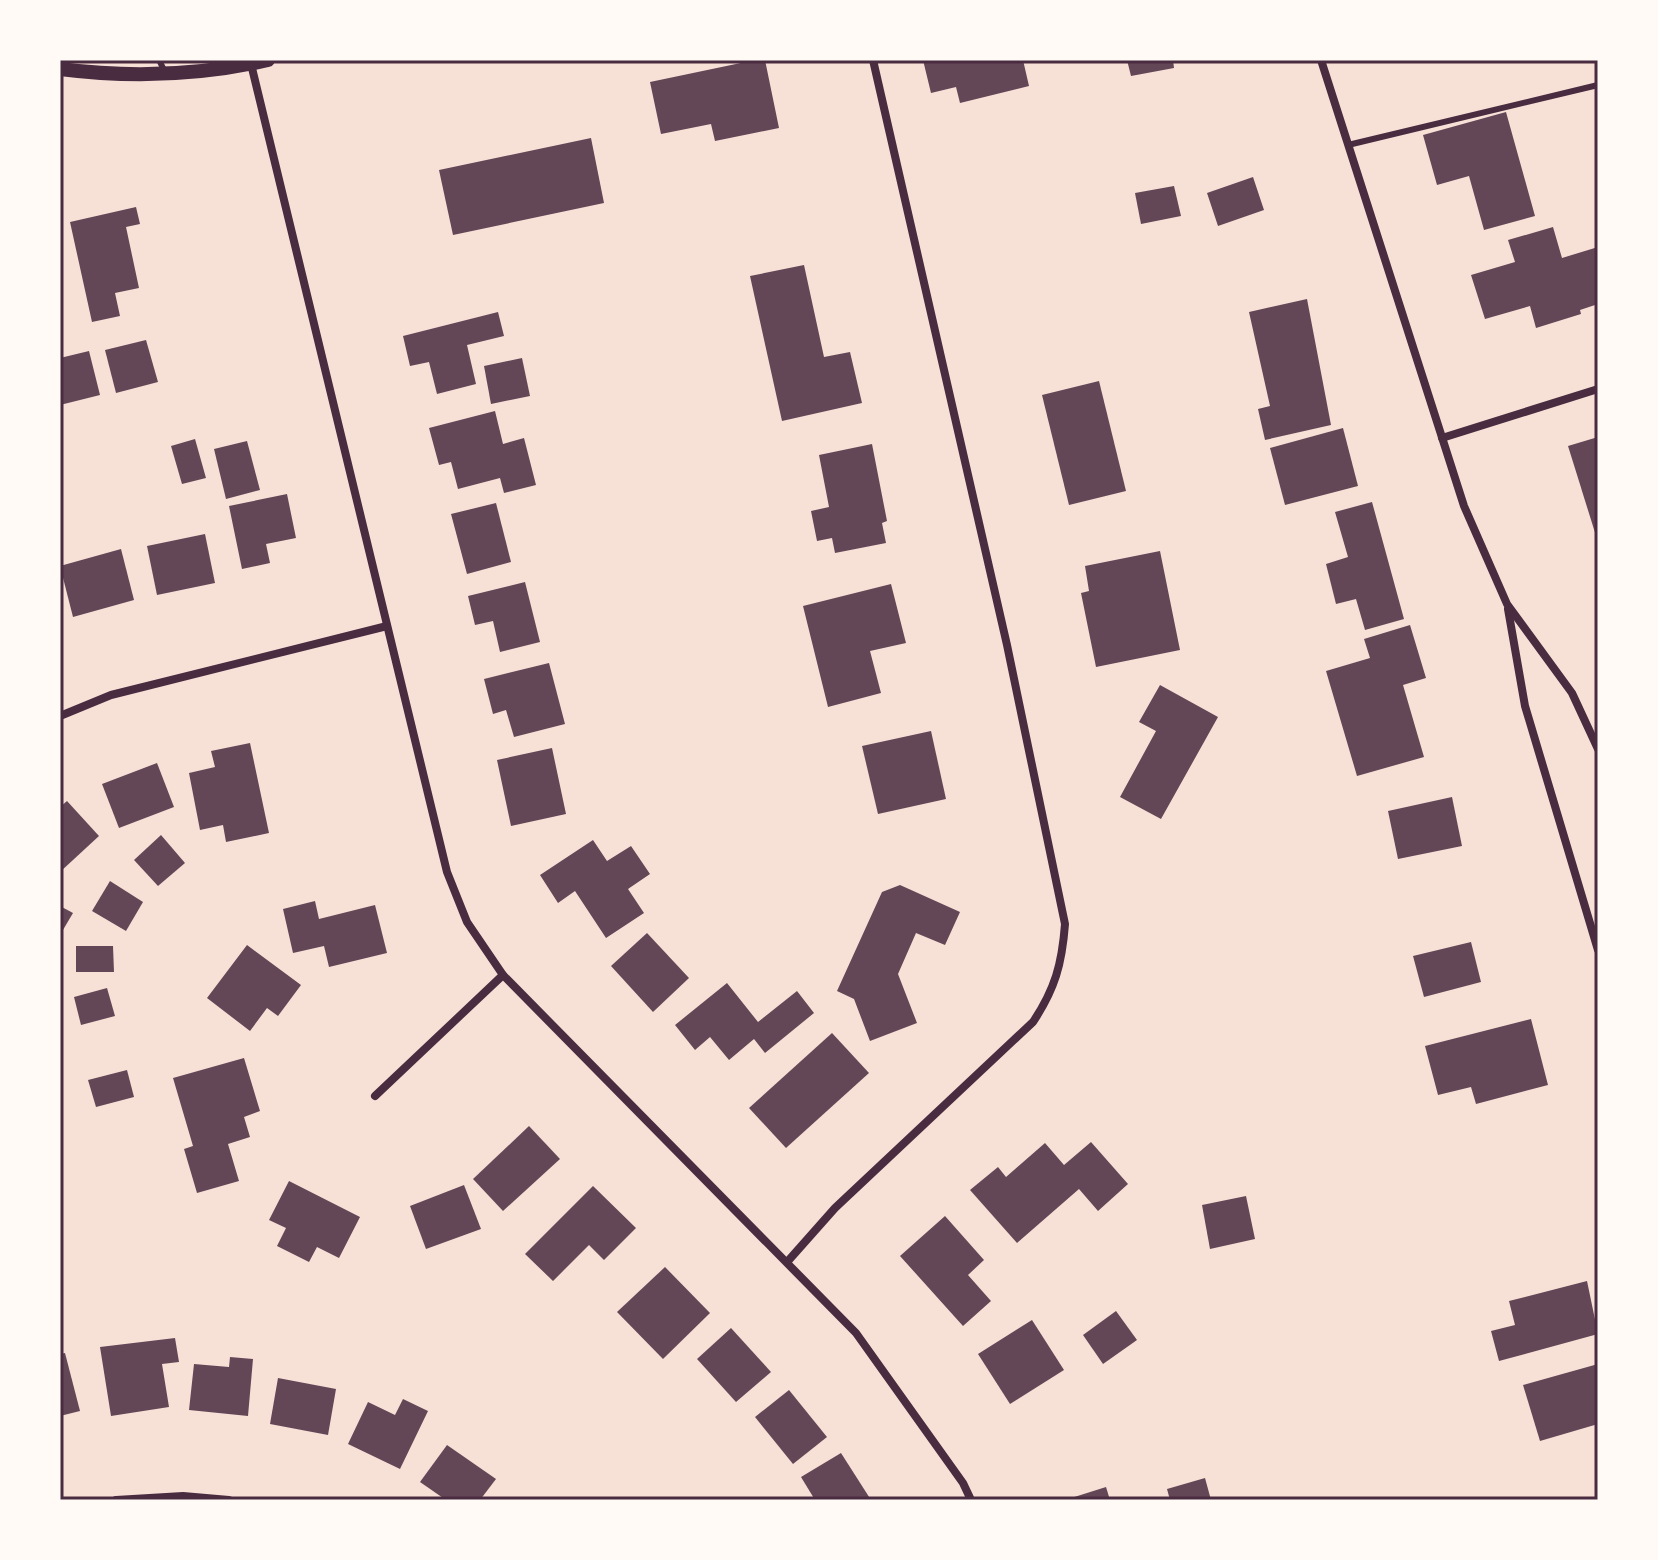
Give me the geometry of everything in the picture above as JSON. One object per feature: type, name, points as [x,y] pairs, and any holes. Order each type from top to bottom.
[{"type":"street","points":[[60,69],[106,75],[166,75],[268,60]]},
{"type":"street","points":[[788,1261],[835,1208],[1033,1022],[1053,993],[1062,967],[1065,924],[1004,629],[873,60]]},
{"type":"street","points":[[1321,60],[1464,506],[1507,604],[1572,693],[1598,749]]},
{"type":"street","points":[[251,64],[447,872],[467,922],[503,975],[856,1333],[963,1483],[971,1500]]},
{"type":"street","points":[[1442,438],[1598,389]]},
{"type":"street","points":[[1507,604],[1525,706],[1598,950]]},
{"type":"street","points":[[60,716],[111,695],[387,626]]},
{"type":"street","points":[[375,1096],[503,975]]},
{"type":"street","points":[[116,1500],[183,1496],[229,1500]]},
{"type":"lane","points":[[159,60],[166,75]]},
{"type":"lane","points":[[1348,145],[1598,85]]},
{"type":"building","points":[[765,60],[779,128],[715,141],[711,124],[661,134],[650,82]]},
{"type":"building","points":[[923,60],[1023,60],[1029,86],[960,103],[956,87],[931,93]]},
{"type":"building","points":[[1127,60],[1173,60],[1174,68],[1131,76]]},
{"type":"building","points":[[1506,112],[1535,216],[1484,230],[1469,176],[1437,185],[1423,135]]},
{"type":"building","points":[[591,138],[604,203],[453,235],[439,170]]},
{"type":"building","points":[[1253,177],[1264,210],[1218,226],[1207,193]]},
{"type":"building","points":[[1174,186],[1181,216],[1141,224],[1135,193]]},
{"type":"building","points":[[136,207],[140,224],[126,227],[139,288],[115,293],[120,316],[92,322],[70,222]]},
{"type":"building","points":[[1553,227],[1562,258],[1598,247],[1598,304],[1580,310],[1581,314],[1536,328],[1530,306],[1485,319],[1471,275],[1515,262],[1508,240]]},
{"type":"building","points":[[804,265],[824,357],[850,352],[862,403],[782,421],[750,276]]},
{"type":"building","points":[[1307,299],[1331,425],[1265,440],[1258,409],[1270,406],[1249,312]]},
{"type":"building","points":[[498,312],[504,336],[467,345],[476,384],[437,394],[429,362],[410,366],[403,336]]},
{"type":"building","points":[[146,340],[158,382],[116,393],[105,350]]},
{"type":"building","points":[[89,351],[100,395],[60,405],[60,358]]},
{"type":"building","points":[[522,358],[530,396],[491,404],[484,366]]},
{"type":"building","points":[[1099,381],[1126,491],[1069,505],[1042,395]]},
{"type":"building","points":[[495,411],[503,444],[524,438],[536,485],[504,493],[500,478],[458,489],[451,462],[439,465],[429,428]]},
{"type":"building","points":[[1343,428],[1358,486],[1285,505],[1270,448]]},
{"type":"building","points":[[1598,437],[1598,538],[1597,539],[1568,446]]},
{"type":"building","points":[[195,439],[206,478],[182,484],[171,446]]},
{"type":"building","points":[[247,441],[260,490],[226,499],[214,449]]},
{"type":"building","points":[[872,444],[887,521],[882,523],[886,543],[835,553],[832,538],[817,541],[811,511],[829,507],[819,455]]},
{"type":"building","points":[[287,494],[296,538],[266,544],[270,563],[242,569],[229,506]]},
{"type":"building","points":[[1372,502],[1404,619],[1365,630],[1356,599],[1336,604],[1326,564],[1348,557],[1335,512]]},
{"type":"building","points":[[496,503],[511,562],[467,574],[451,514]]},
{"type":"building","points":[[205,534],[215,583],[157,595],[147,546]]},
{"type":"building","points":[[121,549],[134,600],[73,617],[60,566]]},
{"type":"building","points":[[1160,551],[1180,650],[1096,667],[1081,593],[1089,591],[1085,566]]},
{"type":"building","points":[[525,582],[540,642],[500,652],[493,621],[475,625],[468,596]]},
{"type":"building","points":[[891,584],[906,643],[870,651],[881,693],[828,707],[803,606]]},
{"type":"building","points":[[1410,625],[1426,678],[1403,685],[1424,757],[1357,776],[1326,671],[1370,658],[1364,639]]},
{"type":"building","points":[[549,663],[565,724],[514,737],[506,710],[493,714],[484,679]]},
{"type":"building","points":[[1160,685],[1218,717],[1161,819],[1120,797],[1156,731],[1139,722]]},
{"type":"building","points":[[931,731],[946,799],[878,814],[862,746]]},
{"type":"building","points":[[250,743],[269,833],[226,842],[223,825],[200,830],[189,773],[215,767],[211,751]]},
{"type":"building","points":[[552,748],[566,814],[511,826],[497,760]]},
{"type":"building","points":[[157,763],[174,807],[119,828],[102,784]]},
{"type":"building","points":[[1452,797],[1462,846],[1398,859],[1388,811]]},
{"type":"building","points":[[67,801],[99,836],[60,872],[60,807]]},
{"type":"building","points":[[161,835],[185,863],[158,886],[134,860]]},
{"type":"building","points":[[593,840],[607,861],[631,846],[650,874],[628,889],[644,913],[606,938],[575,891],[558,903],[540,875]]},
{"type":"building","points":[[110,881],[143,902],[126,931],[92,911]]},
{"type":"building","points":[[900,885],[960,912],[945,945],[916,933],[898,974],[917,1023],[870,1041],[854,999],[837,991],[882,892]]},
{"type":"building","points":[[315,901],[319,919],[375,905],[387,953],[329,967],[324,946],[293,953],[283,909]]},
{"type":"building","points":[[60,906],[73,913],[60,935]]},
{"type":"building","points":[[647,933],[689,978],[653,1012],[611,966]]},
{"type":"building","points":[[1471,942],[1481,982],[1424,997],[1413,956]]},
{"type":"building","points":[[247,945],[301,985],[278,1016],[267,1008],[250,1031],[207,998]]},
{"type":"building","points":[[76,946],[113,946],[114,972],[76,972]]},
{"type":"building","points":[[727,983],[758,1022],[797,991],[814,1013],[765,1053],[754,1039],[729,1060],[710,1037],[695,1050],[675,1025]]},
{"type":"building","points":[[107,988],[115,1016],[81,1025],[74,997]]},
{"type":"building","points":[[1531,1019],[1548,1085],[1476,1104],[1471,1087],[1438,1095],[1425,1046]]},
{"type":"building","points":[[832,1033],[869,1073],[786,1148],[749,1108]]},
{"type":"building","points":[[244,1058],[260,1111],[244,1117],[250,1137],[228,1144],[239,1181],[197,1193],[184,1149],[193,1146],[173,1078]]},
{"type":"building","points":[[127,1070],[134,1097],[96,1107],[88,1080]]},
{"type":"building","points":[[529,1126],[560,1159],[503,1211],[473,1179]]},
{"type":"building","points":[[1091,1142],[1128,1184],[1098,1211],[1079,1189],[1017,1243],[970,1190],[998,1167],[1006,1177],[1045,1143],[1064,1165]]},
{"type":"building","points":[[289,1181],[360,1217],[339,1258],[317,1247],[309,1262],[277,1246],[286,1228],[269,1220]]},
{"type":"building","points":[[464,1185],[481,1229],[426,1249],[410,1206]]},
{"type":"building","points":[[593,1186],[636,1228],[604,1260],[589,1245],[553,1281],[525,1254]]},
{"type":"building","points":[[1246,1196],[1255,1239],[1210,1249],[1202,1205]]},
{"type":"building","points":[[945,1216],[984,1260],[968,1275],[991,1301],[963,1326],[900,1256]]},
{"type":"building","points":[[665,1267],[710,1313],[663,1359],[617,1312]]},
{"type":"building","points":[[1587,1281],[1598,1334],[1499,1361],[1491,1331],[1515,1325],[1509,1301]]},
{"type":"building","points":[[1116,1311],[1137,1340],[1103,1364],[1083,1335]]},
{"type":"building","points":[[1032,1320],[1064,1370],[1010,1404],[978,1354]]},
{"type":"building","points":[[731,1328],[771,1372],[736,1402],[697,1359]]},
{"type":"building","points":[[175,1338],[179,1362],[162,1364],[169,1407],[111,1416],[100,1347]]},
{"type":"building","points":[[65,1353],[80,1411],[60,1416],[60,1354]]},
{"type":"building","points":[[230,1357],[253,1359],[248,1416],[189,1410],[194,1364],[229,1367]]},
{"type":"building","points":[[1598,1364],[1598,1424],[1540,1441],[1523,1385]]},
{"type":"building","points":[[278,1378],[336,1389],[328,1435],[270,1424]]},
{"type":"building","points":[[789,1390],[827,1437],[793,1464],[755,1417]]},
{"type":"building","points":[[403,1399],[428,1411],[400,1469],[348,1444],[368,1402],[395,1415]]},
{"type":"building","points":[[447,1445],[496,1479],[480,1500],[446,1500],[420,1482]]},
{"type":"building","points":[[841,1453],[871,1500],[815,1500],[801,1477]]},
{"type":"building","points":[[1205,1478],[1211,1500],[1170,1500],[1167,1489]]},
{"type":"building","points":[[1106,1487],[1110,1500],[1068,1500],[1068,1499]]}]
